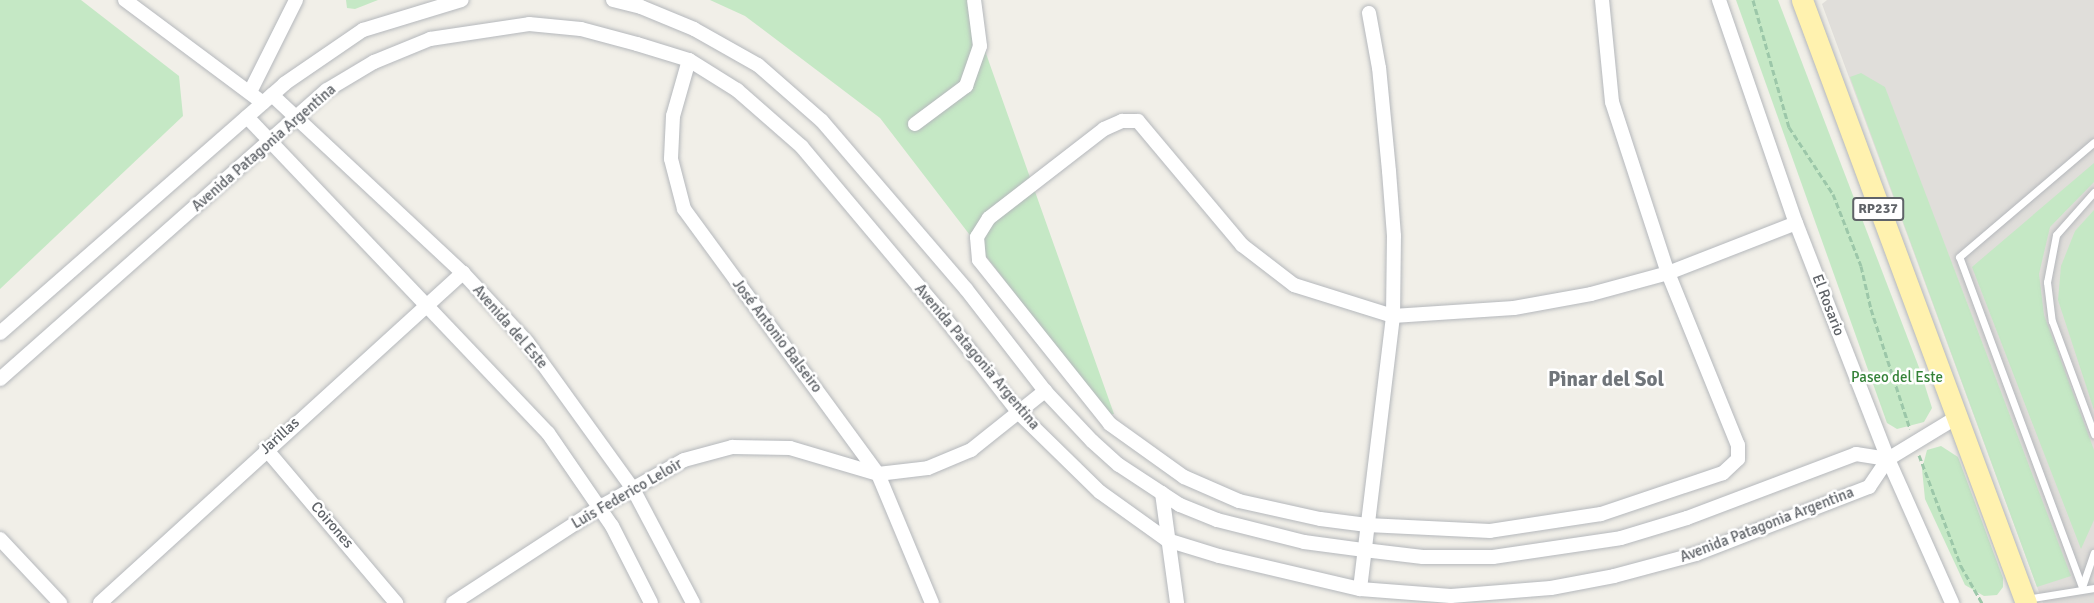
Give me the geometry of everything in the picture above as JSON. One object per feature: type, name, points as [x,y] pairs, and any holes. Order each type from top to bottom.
[{"type":"main road","name":"RP237","points":[[1802,0],[1957,417],[2022,602]]},
{"type":"street","name":"Avenida del Este","points":[[125,0],[250,92],[298,116],[463,273],[527,342],[633,489],[693,603]]},
{"type":"street","points":[[250,92],[296,0]]},
{"type":"street","name":"Avenida Patagonia Argentina","points":[[0,333],[268,99],[363,30],[462,0]]},
{"type":"street","name":"Avenida Patagonia Argentina","points":[[0,379],[327,90],[374,62],[430,39],[489,28],[529,24],[580,29],[688,60],[736,90],[801,147],[937,308],[1019,413],[1100,492],[1167,540],[1360,589],[1451,596],[1499,594],[1614,576],[1696,555],[1869,487],[1888,459],[1856,453],[1687,518],[1621,538],[1554,551],[1493,557],[1423,557],[1304,542],[1217,520],[1162,493],[1119,465],[1046,391],[966,289],[822,121],[758,65],[694,29],[641,7],[614,0]]},
{"type":"street","points":[[915,124],[966,86],[980,46],[974,0]]},
{"type":"street","points":[[1602,0],[1612,102],[1668,273],[1738,445],[1738,459],[1723,473],[1601,514],[1552,524],[1490,531],[1366,525],[1320,519],[1239,501],[1184,477],[1150,456],[1110,424],[980,260],[977,237],[989,218],[1104,129],[1122,121],[1138,121],[1242,245],[1294,285],[1393,316],[1514,308],[1592,294],[1668,273],[1796,223]]},
{"type":"street","name":"El Rosario","points":[[1719,0],[1796,223],[1888,459],[1952,603]]},
{"type":"street","points":[[1360,589],[1393,316],[1389,182],[1379,68],[1369,14]]},
{"type":"street","name":"José Antonio Balseiro","points":[[688,60],[673,116],[671,159],[684,209],[878,474],[932,603]]},
{"type":"street","points":[[247,117],[428,304],[548,433],[600,507],[651,603]]},
{"type":"street","name":"Jarillas","points":[[100,603],[266,449],[463,273]]},
{"type":"street","name":"Luis Federico Leloir","points":[[453,603],[600,507],[684,460],[732,447],[790,448],[878,474],[928,468],[970,450],[1046,391]]},
{"type":"street","points":[[1888,459],[1957,417]]},
{"type":"street","name":"Coirones","points":[[266,449],[396,603]]},
{"type":"street","points":[[1162,493],[1177,603]]},
{"type":"street","points":[[0,538],[60,603]]},
{"type":"lane","points":[[2082,587],[1959,257],[2094,142]]},
{"type":"lane","points":[[2094,192],[2056,235],[2047,282],[2052,321],[2094,434]]},
{"type":"lane","points":[[2082,587],[2094,553]]},
{"type":"lane","points":[[2022,602],[2082,587],[2094,588]]},
{"type":"path","points":[[1753,0],[1789,127],[1833,194],[1861,266],[1871,309],[1915,441],[1961,566],[1982,603]]},
{"type":"shaded area","points":[[1827,0],[2094,0],[2094,603],[2043,603],[1822,4]]},
{"type":"green space","points":[[0,0],[81,0],[179,76],[183,116],[0,289]]},
{"type":"green space","points":[[346,0],[378,0],[355,9],[347,8]]},
{"type":"green space","points":[[710,0],[967,0],[1114,414],[1108,415],[880,118],[745,16]]},
{"type":"green space","name":"Paseo del Este","points":[[1736,0],[1778,0],[1920,370],[1932,408],[1924,422],[1897,429],[1887,423]]},
{"type":"green space","points":[[1861,73],[1885,87],[2071,576],[2037,587],[1850,77]]},
{"type":"green space","points":[[2094,163],[2094,182],[2050,227],[2039,274],[2044,315],[2094,450],[2094,520],[2081,549],[1972,267]]},
{"type":"green space","points":[[2094,210],[2094,410],[2058,300],[2061,266],[2075,231]]},
{"type":"green space","points":[[1941,446],[1958,457],[2003,578],[2003,587],[1997,595],[1984,596],[1965,585],[1925,499],[1922,469],[1927,450]]},
{"type":"district","name":"Pinar del Sol","points":[[1606,379]]}]
